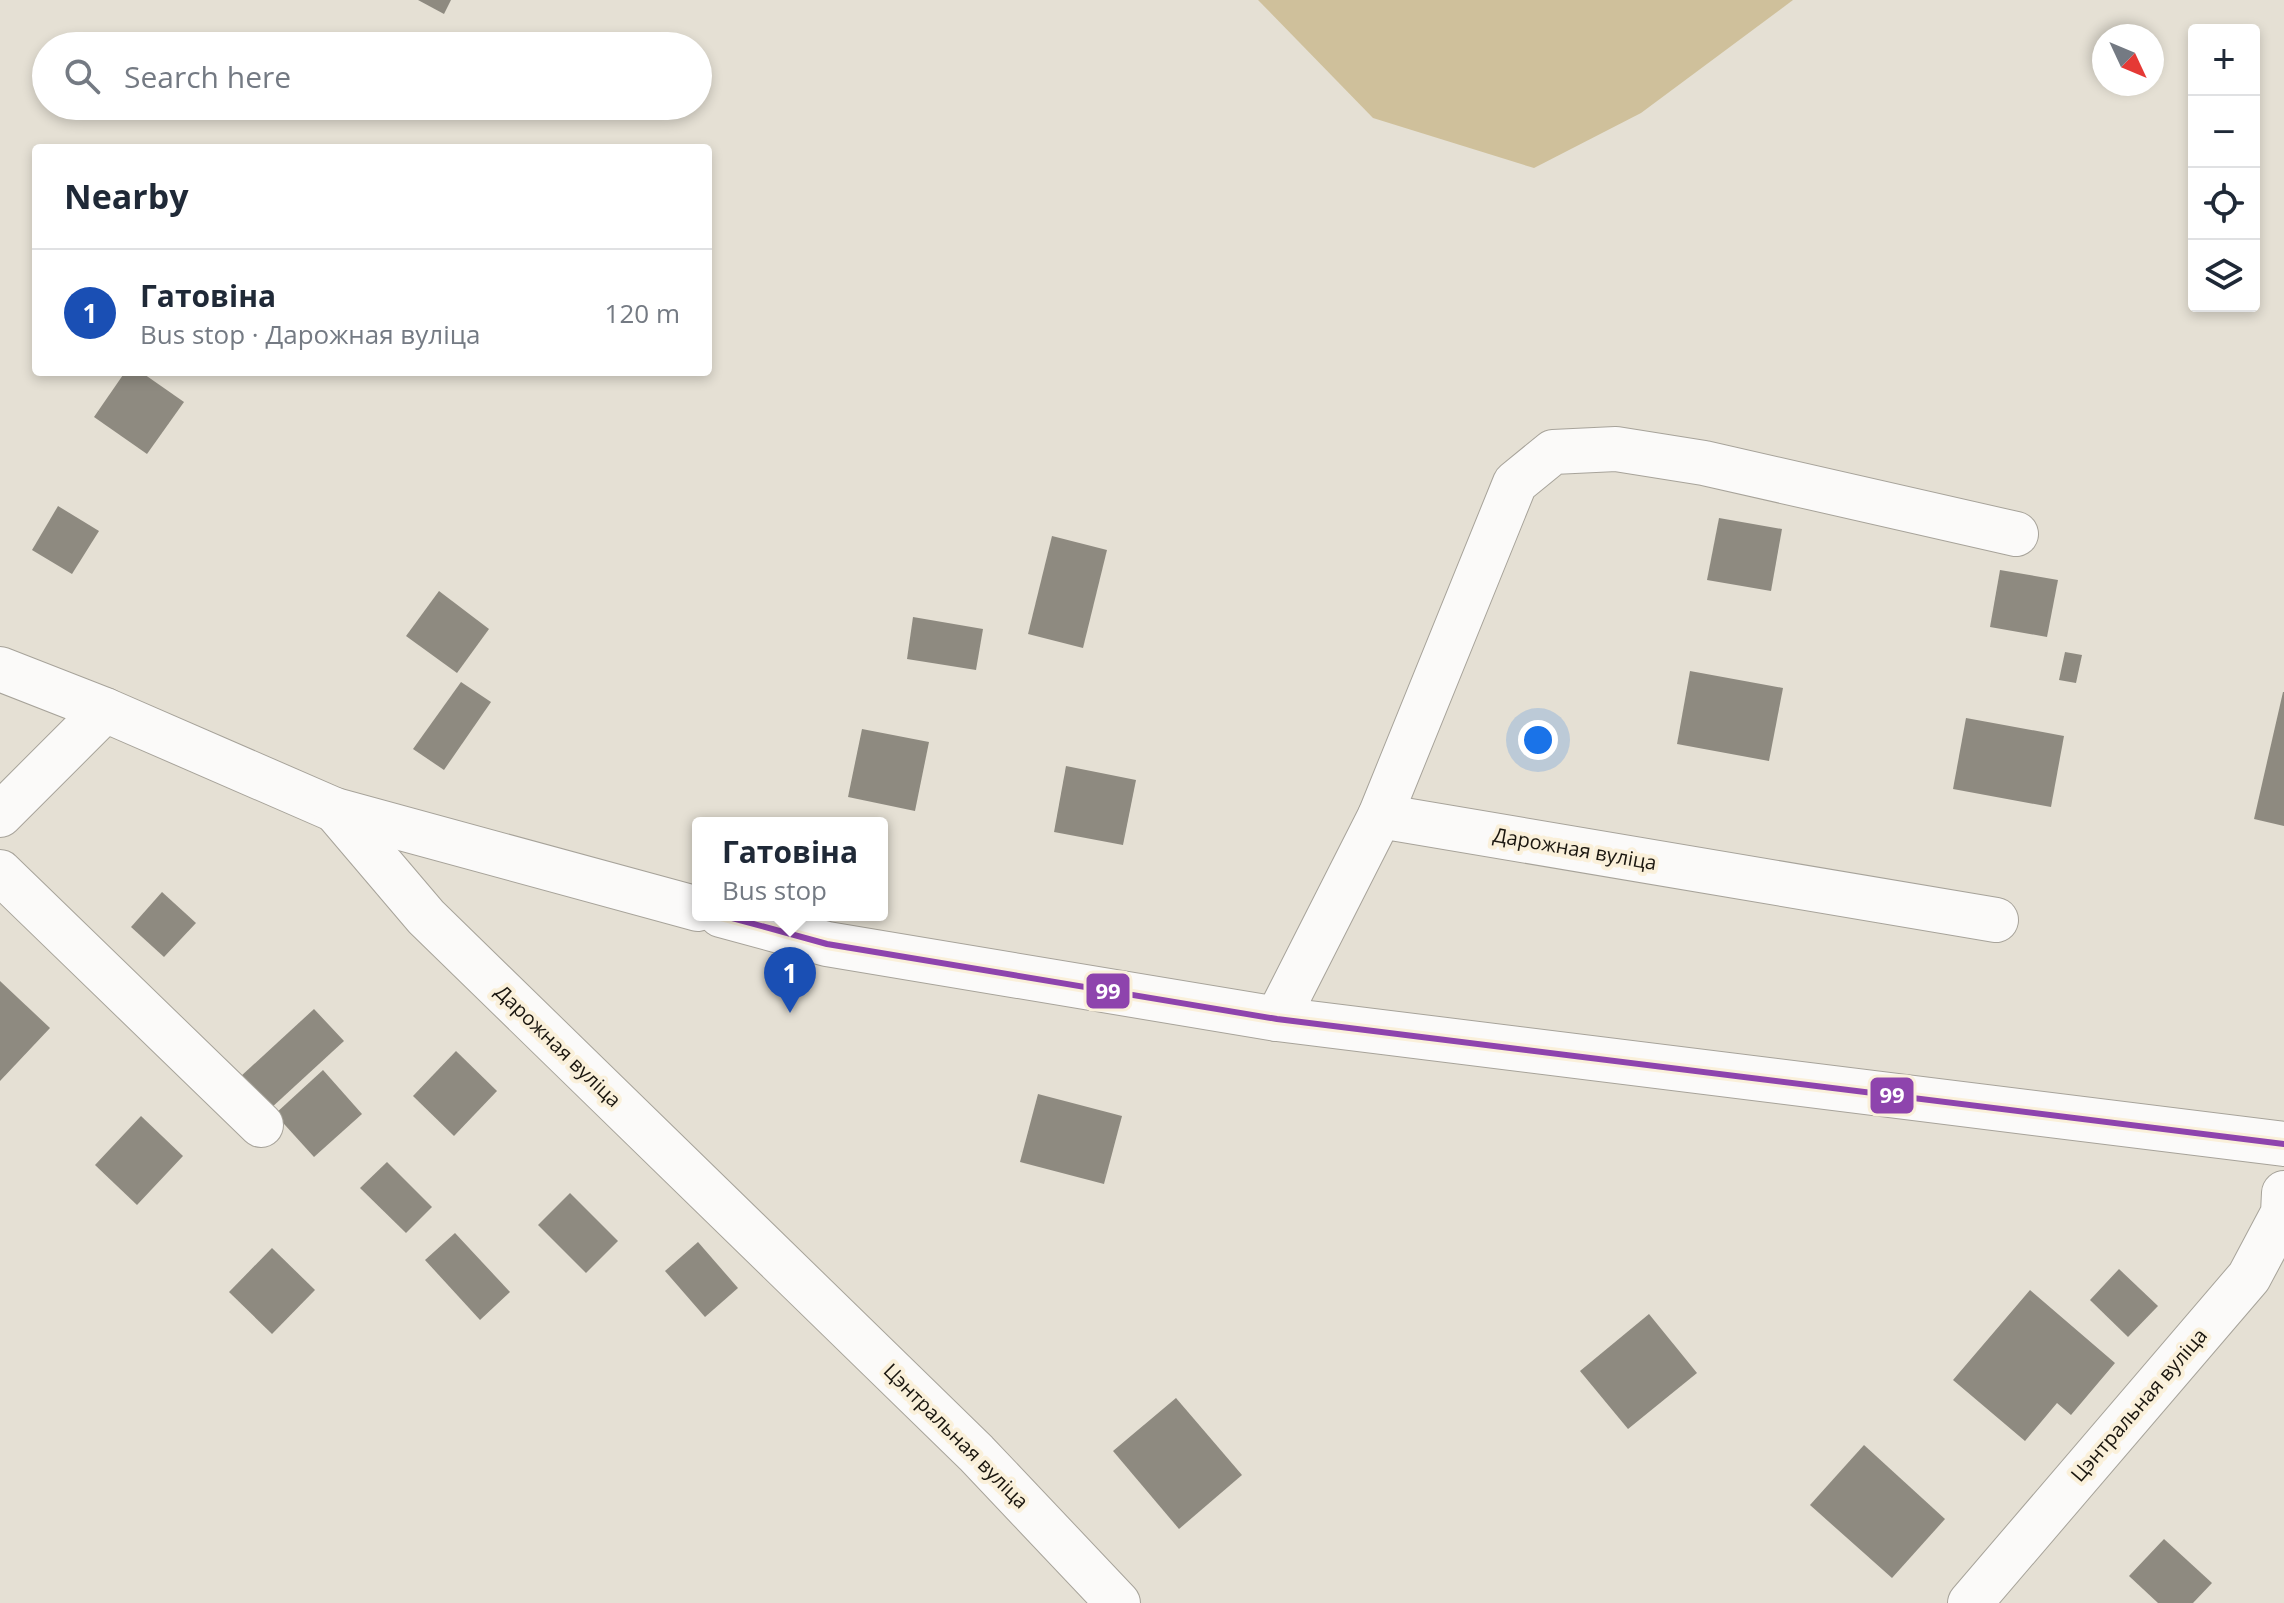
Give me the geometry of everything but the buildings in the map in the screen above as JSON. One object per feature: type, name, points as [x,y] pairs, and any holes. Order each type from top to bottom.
[{"type":"street","points":[[1277,1019],[1380,816],[1515,483],[1553,452],[1616,449],[1704,463],[2016,534]]},
{"type":"street","name":"Дарожная вуліца","points":[[0,669],[105,710],[335,810],[692,907]]},
{"type":"street","points":[[0,815],[105,710]]},
{"type":"street","name":"Дарожная вуліца","points":[[335,810],[426,917],[791,1273]]},
{"type":"street","name":"Дарожная вуліца","points":[[1380,816],[1996,920]]},
{"type":"street","points":[[0,872],[261,1125]]},
{"type":"street","points":[[743,921],[827,944],[1277,1019],[2284,1144]]},
{"type":"street","name":"Цэнтральная вуліца","points":[[1970,1603],[2249,1277],[2283,1213],[2284,1193]]},
{"type":"street","name":"Цэнтральная вуліца","points":[[791,1273],[976,1453],[1118,1603]]},
{"type":"shaded area","points":[[1258,0],[1793,0],[1641,113],[1534,168],[1373,118]]},
{"type":"transit line","name":"99","points":[[743,921],[827,944],[1277,1019],[2284,1144]]},
{"type":"place","name":"Гатовіна","points":[[790,1013]]}]
